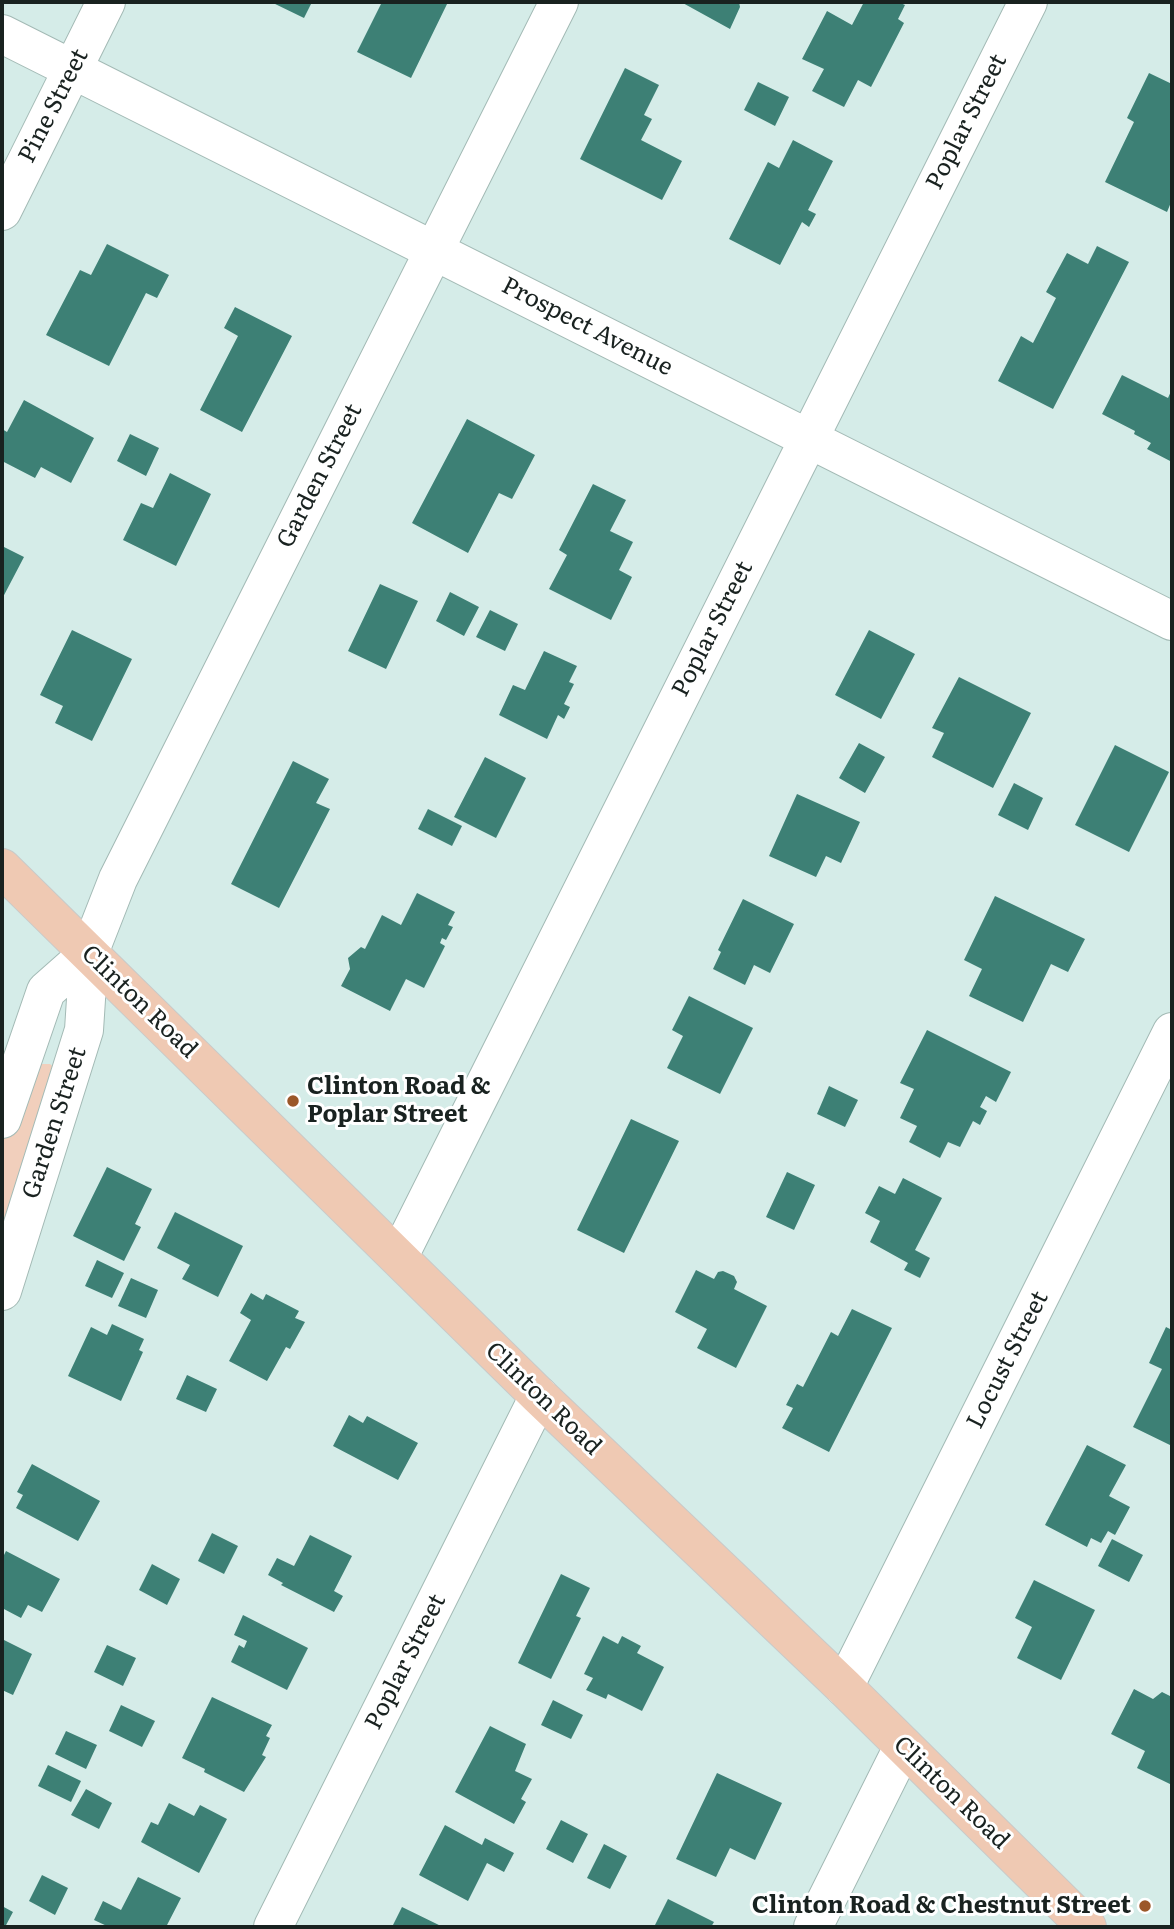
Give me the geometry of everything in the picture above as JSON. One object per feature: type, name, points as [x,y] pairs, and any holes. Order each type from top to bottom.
[{"type":"main road","name":"Clinton Road","points":[[2,868],[539,1396],[844,1687],[1087,1927]]},
{"type":"street","name":"Pine Street","points":[[2,211],[106,2]]},
{"type":"street","name":"Garden Street","points":[[2,1290],[84,1030],[89,953],[118,879],[559,2]]},
{"type":"street","name":"Poplar Street","points":[[399,1256],[1028,2]]},
{"type":"street","name":"Prospect Avenue","points":[[2,34],[1172,621]]},
{"type":"street","name":"Garden Street","points":[[2,1119],[46,991],[89,953]]},
{"type":"street","name":"Locust Street","points":[[844,1687],[1172,1032]]},
{"type":"street","name":"Poplar Street","points":[[273,1927],[539,1396]]},
{"type":"street","points":[[813,1927],[903,1747]]},
{"type":"shaded area","points":[[40,1064],[50,1064],[56,1069],[2,1273],[2,1144],[20,1090]]},
{"type":"building","points":[[271,2],[312,2],[304,18]]},
{"type":"building","points":[[382,2],[448,2],[411,78],[357,52]]},
{"type":"building","points":[[681,2],[739,2],[740,7],[730,29]]},
{"type":"building","points":[[864,2],[898,2],[905,5],[898,19],[904,23],[871,87],[858,80],[844,107],[812,91],[824,69],[802,59],[827,11],[852,25]]},
{"type":"building","points":[[625,68],[659,85],[644,115],[652,119],[641,140],[682,161],[662,200],[580,159]]},
{"type":"building","points":[[1149,73],[1172,84],[1172,200],[1167,212],[1105,182],[1134,122],[1127,118]]},
{"type":"building","points":[[758,82],[789,97],[775,126],[744,110]]},
{"type":"building","points":[[793,140],[833,161],[808,210],[816,214],[809,227],[802,222],[780,265],[729,239],[768,162],[779,168]]},
{"type":"building","points":[[107,244],[169,275],[157,298],[146,293],[109,366],[46,335],[80,270],[91,275]]},
{"type":"building","points":[[1097,246],[1129,262],[1053,409],[998,381],[1021,336],[1033,343],[1056,298],[1046,292],[1067,253],[1088,264]]},
{"type":"building","points":[[235,307],[292,336],[242,432],[200,410],[238,336],[224,328]]},
{"type":"building","points":[[1122,375],[1168,398],[1172,389],[1172,462],[1147,449],[1151,443],[1134,434],[1135,431],[1102,414]]},
{"type":"building","points":[[24,400],[94,438],[71,483],[41,467],[35,478],[2,461],[2,429],[7,432]]},
{"type":"building","points":[[467,419],[535,455],[512,499],[499,493],[468,553],[412,523]]},
{"type":"building","points":[[130,434],[159,448],[146,476],[117,461]]},
{"type":"building","points":[[170,473],[211,494],[176,566],[123,540],[141,503],[153,508]]},
{"type":"building","points":[[593,484],[626,500],[610,531],[633,542],[619,570],[632,577],[611,620],[549,589],[567,555],[559,550]]},
{"type":"building","points":[[2,546],[24,557],[2,599]]},
{"type":"building","points":[[380,584],[418,601],[386,669],[348,651]]},
{"type":"building","points":[[450,592],[479,607],[464,636],[436,621]]},
{"type":"building","points":[[490,610],[518,624],[505,651],[476,637]]},
{"type":"building","points":[[72,630],[132,659],[92,741],[55,723],[63,706],[40,695]]},
{"type":"building","points":[[869,630],[915,654],[881,719],[835,695]]},
{"type":"building","points":[[544,651],[577,666],[569,682],[574,684],[564,704],[570,707],[564,719],[558,715],[547,739],[499,715],[513,685],[525,690]]},
{"type":"building","points":[[959,677],[1031,713],[993,788],[932,757],[944,733],[932,728]]},
{"type":"building","points":[[859,743],[885,757],[865,793],[839,778]]},
{"type":"building","points":[[1115,745],[1169,772],[1129,852],[1075,825]]},
{"type":"building","points":[[485,757],[526,778],[496,838],[454,817]]},
{"type":"building","points":[[293,761],[329,779],[316,803],[330,809],[279,908],[231,884]]},
{"type":"building","points":[[1014,783],[1043,798],[1028,830],[998,815]]},
{"type":"building","points":[[797,794],[860,822],[841,863],[826,856],[816,877],[769,856]]},
{"type":"building","points":[[428,809],[462,826],[452,846],[418,829]]},
{"type":"building","points":[[417,893],[455,912],[448,925],[453,927],[446,940],[442,938],[440,943],[445,946],[424,988],[406,979],[390,1011],[341,986],[350,969],[348,958],[361,947],[365,949],[382,915],[401,925]]},
{"type":"building","points":[[995,896],[1085,939],[1068,972],[1051,964],[1023,1022],[969,996],[982,969],[964,960]]},
{"type":"building","points":[[743,899],[794,924],[770,973],[754,965],[745,985],[713,969],[721,952],[718,950]]},
{"type":"building","points":[[689,996],[753,1028],[720,1094],[667,1068],[683,1036],[672,1030]]},
{"type":"building","points":[[927,1030],[1011,1072],[996,1102],[986,1096],[980,1107],[987,1111],[980,1125],[973,1121],[960,1147],[948,1142],[940,1158],[909,1142],[917,1126],[900,1118],[914,1089],[900,1083]]},
{"type":"building","points":[[829,1086],[858,1100],[845,1127],[817,1114]]},
{"type":"building","points":[[631,1119],[679,1141],[624,1253],[577,1230]]},
{"type":"building","points":[[107,1167],[152,1189],[135,1224],[141,1227],[124,1261],[73,1236]]},
{"type":"building","points":[[787,1172],[815,1185],[794,1230],[766,1217]]},
{"type":"building","points":[[903,1178],[942,1198],[915,1250],[930,1258],[920,1278],[904,1270],[908,1263],[870,1242],[880,1221],[865,1213],[879,1186],[895,1194]]},
{"type":"building","points":[[175,1212],[243,1246],[218,1297],[182,1279],[190,1265],[157,1248]]},
{"type":"building","points":[[97,1260],[124,1273],[112,1298],[85,1286]]},
{"type":"building","points":[[696,1270],[714,1279],[718,1272],[723,1271],[734,1276],[737,1282],[734,1289],[767,1306],[736,1368],[697,1348],[707,1329],[675,1312]]},
{"type":"building","points":[[131,1278],[158,1290],[146,1318],[118,1306]]},
{"type":"building","points":[[251,1293],[263,1300],[266,1294],[299,1311],[295,1318],[305,1322],[290,1349],[286,1347],[267,1381],[229,1361],[251,1320],[240,1313]]},
{"type":"building","points":[[852,1309],[892,1328],[829,1452],[782,1428],[793,1408],[786,1405],[797,1384],[803,1387],[831,1332],[838,1336]]},
{"type":"building","points":[[112,1324],[144,1339],[139,1350],[143,1352],[121,1401],[68,1376],[91,1327],[107,1335]]},
{"type":"building","points":[[1166,1327],[1172,1330],[1172,1446],[1133,1427],[1162,1369],[1149,1363]]},
{"type":"building","points":[[187,1375],[217,1389],[206,1412],[176,1399]]},
{"type":"building","points":[[349,1415],[363,1423],[367,1416],[418,1443],[398,1480],[333,1446]]},
{"type":"building","points":[[1087,1445],[1126,1465],[1109,1496],[1130,1507],[1115,1535],[1108,1531],[1101,1543],[1091,1538],[1087,1547],[1045,1525]]},
{"type":"building","points":[[32,1464],[100,1501],[78,1541],[16,1508],[23,1495],[17,1492]]},
{"type":"building","points":[[212,1533],[238,1546],[224,1574],[198,1561]]},
{"type":"building","points":[[310,1535],[352,1556],[334,1591],[343,1596],[334,1612],[281,1585],[283,1583],[268,1575],[277,1558],[294,1566]]},
{"type":"building","points":[[1112,1539],[1143,1555],[1129,1582],[1098,1566]]},
{"type":"building","points":[[6,1551],[60,1579],[42,1612],[28,1605],[21,1618],[2,1608],[2,1559]]},
{"type":"building","points":[[152,1564],[180,1579],[167,1605],[139,1590]]},
{"type":"building","points":[[561,1574],[590,1588],[576,1616],[581,1618],[551,1679],[518,1663]]},
{"type":"building","points":[[1034,1580],[1095,1610],[1061,1680],[1017,1658],[1032,1627],[1015,1618]]},
{"type":"building","points":[[243,1615],[308,1648],[287,1690],[231,1662],[239,1645],[244,1648],[247,1641],[234,1635]]},
{"type":"building","points":[[603,1636],[618,1644],[622,1636],[641,1646],[637,1653],[664,1667],[642,1711],[608,1694],[606,1699],[586,1690],[593,1678],[584,1674]]},
{"type":"building","points":[[2,1639],[32,1654],[13,1695],[2,1690]]},
{"type":"building","points":[[107,1645],[136,1658],[123,1686],[94,1672]]},
{"type":"building","points":[[1134,1689],[1153,1699],[1162,1692],[1172,1697],[1172,1785],[1137,1768],[1145,1751],[1111,1734]]},
{"type":"building","points":[[212,1697],[272,1725],[266,1736],[270,1738],[262,1755],[266,1757],[244,1792],[182,1758]]},
{"type":"building","points":[[553,1700],[583,1715],[571,1739],[541,1725]]},
{"type":"building","points":[[121,1705],[155,1721],[142,1747],[109,1731]]},
{"type":"building","points":[[490,1726],[526,1744],[515,1771],[532,1779],[521,1799],[526,1802],[514,1824],[455,1792]]},
{"type":"building","points":[[66,1731],[97,1745],[86,1769],[55,1754]]},
{"type":"building","points":[[48,1765],[81,1781],[71,1802],[38,1786]]},
{"type":"building","points":[[717,1773],[782,1803],[755,1860],[730,1848],[716,1877],[676,1859]]},
{"type":"building","points":[[86,1789],[112,1803],[99,1829],[71,1815]]},
{"type":"building","points":[[169,1803],[194,1816],[200,1805],[227,1819],[199,1873],[141,1842],[151,1822],[158,1825]]},
{"type":"building","points":[[561,1820],[588,1834],[573,1863],[546,1849]]},
{"type":"building","points":[[445,1825],[482,1845],[485,1838],[514,1853],[504,1872],[487,1863],[468,1901],[419,1875]]},
{"type":"building","points":[[604,1844],[627,1856],[610,1889],[587,1878]]},
{"type":"building","points":[[42,1875],[68,1888],[55,1915],[29,1901]]},
{"type":"building","points":[[138,1877],[181,1898],[166,1927],[109,1927],[94,1920],[103,1901],[121,1910]]},
{"type":"building","points":[[668,1899],[714,1922],[711,1927],[654,1927]]},
{"type":"building","points":[[2,1906],[13,1912],[5,1927],[2,1927]]},
{"type":"building","points":[[402,1907],[443,1927],[392,1927]]},
{"type":"place","name":"Clinton Road & Poplar Street","points":[[293,1101]]},
{"type":"place","name":"Clinton Road & Chestnut Street","points":[[1145,1906]]}]
